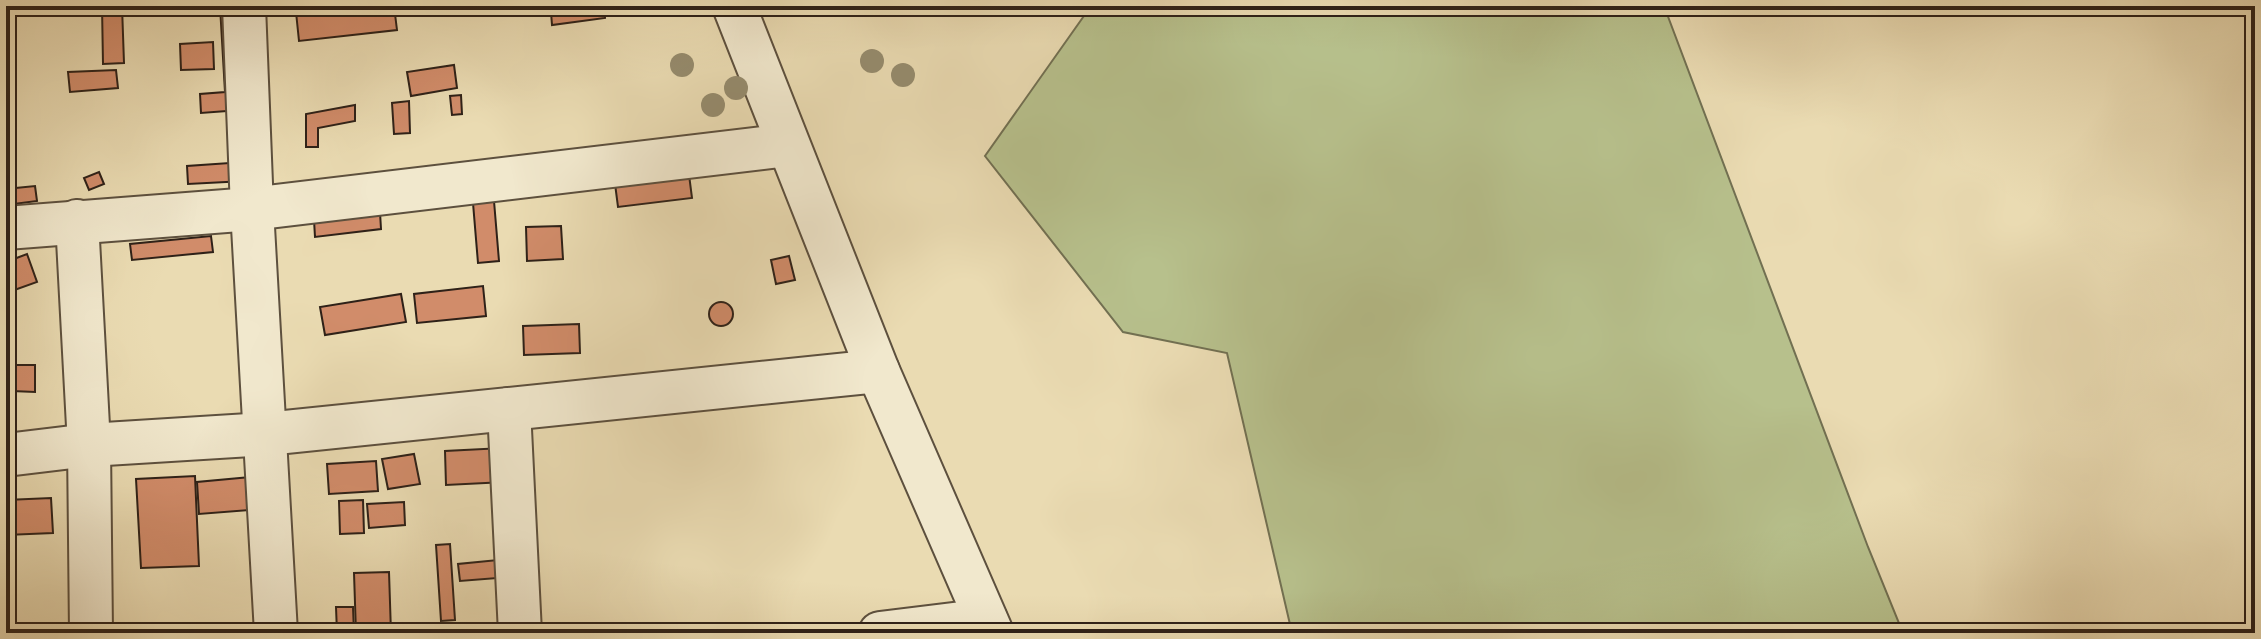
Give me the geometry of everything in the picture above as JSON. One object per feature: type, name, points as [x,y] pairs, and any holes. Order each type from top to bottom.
[{"type":"street","points":[[244,6],[276,633]]},
{"type":"street","points":[[734,6],[878,371],[989,627],[880,633]]},
{"type":"street","points":[[6,228],[252,209],[788,145]]},
{"type":"street","points":[[77,221],[89,445],[91,633]]},
{"type":"street","points":[[6,455],[89,445],[266,434],[878,371]]},
{"type":"street","points":[[509,409],[520,633]]},
{"type":"green space","points":[[1091,6],[1664,6],[1903,633],[1292,633],[1227,353],[1123,332],[985,156]]},
{"type":"building","points":[[102,6],[122,6],[124,63],[103,64]]},
{"type":"building","points":[[220,6],[234,6],[240,110],[201,113],[200,94],[225,92]]},
{"type":"building","points":[[347,6],[394,6],[397,30],[299,41],[296,12]]},
{"type":"building","points":[[604,6],[605,18],[552,25],[551,12]]},
{"type":"building","points":[[213,42],[214,69],[181,70],[180,44]]},
{"type":"building","points":[[454,65],[457,88],[411,96],[407,72]]},
{"type":"building","points":[[116,70],[118,88],[70,92],[68,72]]},
{"type":"building","points":[[461,95],[462,114],[452,115],[450,96]]},
{"type":"building","points":[[409,101],[410,133],[394,134],[392,103]]},
{"type":"building","points":[[355,105],[355,121],[318,128],[318,147],[306,147],[306,114]]},
{"type":"building","points":[[244,162],[245,181],[188,184],[187,166]]},
{"type":"building","points":[[688,167],[692,198],[618,207],[614,176]]},
{"type":"building","points":[[99,172],[104,184],[89,190],[84,178]]},
{"type":"building","points":[[35,186],[37,201],[6,205],[6,189]]},
{"type":"building","points":[[494,201],[499,261],[478,263],[473,203]]},
{"type":"building","points":[[380,212],[381,229],[315,237],[314,220]]},
{"type":"building","points":[[561,226],[563,259],[527,261],[526,227]]},
{"type":"building","points":[[211,236],[213,252],[132,260],[130,244]]},
{"type":"building","points":[[27,254],[37,282],[6,293],[6,262]]},
{"type":"building","points":[[789,256],[795,280],[776,284],[771,260]]},
{"type":"building","points":[[483,286],[486,316],[417,323],[414,294]]},
{"type":"building","points":[[401,294],[406,322],[325,335],[320,307]]},
{"type":"building","points":[[721,302],[732,309],[733,314],[726,325],[721,326],[710,319],[709,314],[716,303]]},
{"type":"building","points":[[579,324],[580,353],[524,355],[523,326]]},
{"type":"building","points":[[12,365],[35,365],[35,392],[12,391]]},
{"type":"building","points":[[503,448],[505,482],[446,485],[445,451]]},
{"type":"building","points":[[414,454],[420,484],[388,489],[382,459]]},
{"type":"building","points":[[376,461],[378,491],[329,494],[327,464]]},
{"type":"building","points":[[195,476],[199,566],[141,568],[136,479]]},
{"type":"building","points":[[262,476],[264,509],[199,514],[197,482]]},
{"type":"building","points":[[51,498],[53,533],[6,535],[6,500]]},
{"type":"building","points":[[363,500],[364,533],[340,534],[339,501]]},
{"type":"building","points":[[404,502],[405,525],[369,528],[367,504]]},
{"type":"building","points":[[450,544],[455,620],[441,621],[436,545]]},
{"type":"building","points":[[508,559],[510,577],[460,581],[458,564]]},
{"type":"building","points":[[389,572],[391,633],[356,633],[354,573]]},
{"type":"building","points":[[336,607],[353,607],[354,633],[337,633]]}]
